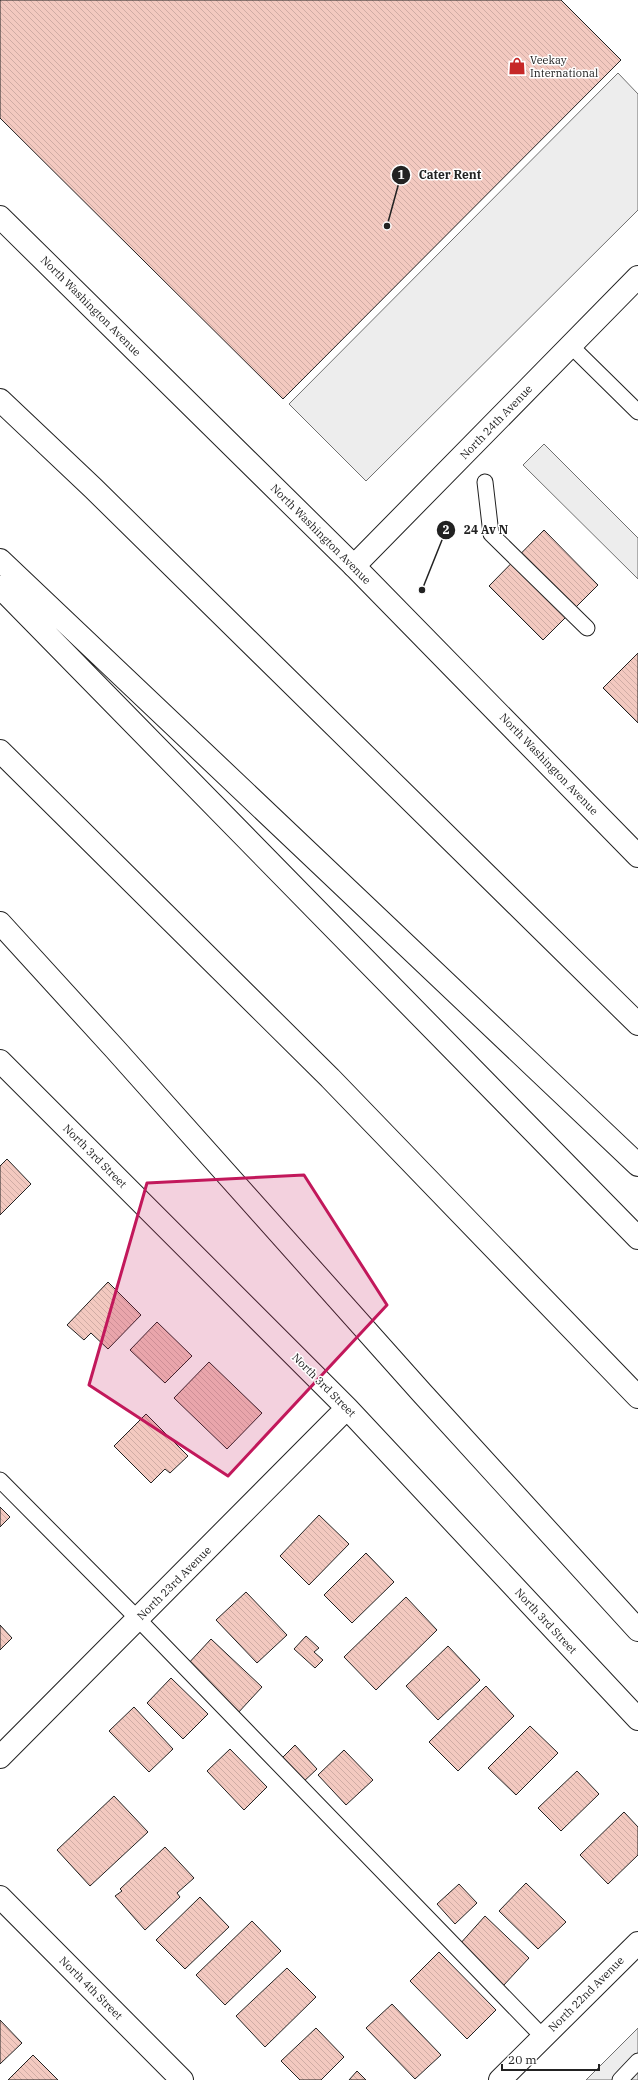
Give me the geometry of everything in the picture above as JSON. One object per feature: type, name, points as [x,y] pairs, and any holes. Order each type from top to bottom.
[{"type":"main road","name":"North Washington Avenue","points":[[0,217],[354,566],[638,856]]},
{"type":"main road","name":"North 24th Avenue","points":[[354,566],[638,277]]},
{"type":"main road","points":[[0,400],[93,488],[638,1024]]},
{"type":"main road","points":[[0,560],[638,1165]]},
{"type":"main road","points":[[0,587],[638,1238]]},
{"type":"main road","points":[[0,751],[330,1078],[638,1397]]},
{"type":"main road","points":[[0,924],[120,1055],[428,1399],[638,1630]]},
{"type":"main road","name":"North 3rd Street","points":[[0,1061],[347,1408],[638,1719]]},
{"type":"main road","points":[[597,1354],[638,1405]]},
{"type":"main road","name":"North 23rd Avenue","points":[[0,1757],[347,1408]]},
{"type":"main road","name":"North 4th Street","points":[[0,1897],[182,2080]]},
{"type":"main road","name":"North 22nd Avenue","points":[[500,2080],[638,1943]]},
{"type":"lane","points":[[571,346],[638,412]]},
{"type":"lane","points":[[485,482],[491,534],[587,628]]},
{"type":"lane","points":[[0,1480],[138,1619],[543,2037]]},
{"type":"lane","points":[[620,2080],[638,2061]]},
{"type":"highlighted area","points":[[304,1175],[387,1305],[228,1476],[89,1385],[147,1183]]},
{"type":"shaded area","points":[[618,73],[638,94],[638,210],[366,481],[289,404]]},
{"type":"shaded area","points":[[544,444],[638,538],[638,579],[523,465]]},
{"type":"shaded area","points":[[638,2028],[638,2080],[586,2080]]},
{"type":"building","points":[[0,0],[561,0],[621,60],[283,399],[0,118]]},
{"type":"building","points":[[544,530],[598,585],[543,640],[489,586]]},
{"type":"building","points":[[638,653],[638,723],[603,688]]},
{"type":"building","points":[[7,1159],[31,1184],[0,1215],[0,1166]]},
{"type":"building","points":[[108,1282],[141,1315],[108,1349],[91,1333],[84,1340],[67,1325]]},
{"type":"building","points":[[157,1322],[192,1356],[165,1383],[130,1350]]},
{"type":"building","points":[[209,1362],[262,1413],[227,1449],[174,1398]]},
{"type":"building","points":[[146,1414],[188,1456],[170,1473],[165,1469],[151,1483],[114,1446]]},
{"type":"building","points":[[0,1507],[10,1517],[0,1527]]},
{"type":"building","points":[[319,1515],[349,1544],[309,1585],[280,1556]]},
{"type":"building","points":[[366,1553],[394,1582],[352,1623],[324,1595]]},
{"type":"building","points":[[246,1592],[287,1635],[257,1663],[216,1620]]},
{"type":"building","points":[[406,1597],[437,1630],[376,1690],[344,1657]]},
{"type":"building","points":[[0,1625],[12,1638],[0,1650]]},
{"type":"building","points":[[306,1636],[319,1648],[314,1652],[323,1660],[315,1668],[294,1649]]},
{"type":"building","points":[[211,1639],[262,1687],[237,1714],[186,1666]]},
{"type":"building","points":[[448,1646],[480,1680],[438,1720],[406,1686]]},
{"type":"building","points":[[171,1678],[208,1714],[183,1739],[147,1703]]},
{"type":"building","points":[[486,1686],[514,1716],[458,1771],[429,1742]]},
{"type":"building","points":[[134,1707],[173,1749],[149,1772],[109,1731]]},
{"type":"building","points":[[530,1726],[558,1753],[516,1795],[488,1768]]},
{"type":"building","points":[[295,1745],[317,1769],[302,1783],[280,1760]]},
{"type":"building","points":[[230,1749],[267,1787],[244,1810],[207,1771]]},
{"type":"building","points":[[344,1750],[373,1780],[346,1805],[318,1775]]},
{"type":"building","points":[[577,1771],[599,1794],[561,1831],[538,1808]]},
{"type":"building","points":[[114,1796],[148,1832],[90,1886],[57,1850]]},
{"type":"building","points":[[624,1812],[638,1827],[638,1855],[608,1884],[580,1855]]},
{"type":"building","points":[[165,1847],[194,1878],[177,1893],[180,1897],[145,1930],[115,1896],[122,1891],[120,1889]]},
{"type":"building","points":[[526,1883],[566,1922],[538,1949],[499,1911]]},
{"type":"building","points":[[459,1884],[477,1903],[455,1924],[437,1904]]},
{"type":"building","points":[[200,1897],[229,1927],[185,1969],[156,1940]]},
{"type":"building","points":[[485,1916],[529,1958],[503,1986],[459,1945]]},
{"type":"building","points":[[252,1921],[281,1951],[225,2005],[196,1975]]},
{"type":"building","points":[[439,1952],[496,2010],[467,2039],[410,1981]]},
{"type":"building","points":[[287,1968],[316,1997],[265,2047],[236,2016]]},
{"type":"building","points":[[392,2004],[441,2055],[415,2079],[366,2028]]},
{"type":"building","points":[[0,2020],[22,2043],[0,2064]]},
{"type":"building","points":[[316,2028],[344,2057],[321,2080],[300,2080],[281,2061]]},
{"type":"building","points":[[33,2055],[58,2080],[8,2080]]},
{"type":"building","points":[[357,2071],[366,2080],[349,2080]]},
{"type":"place","name":"Veekay International","points":[[517,66]]},
{"type":"place","name":"Cater Rent","points":[[387,226]]},
{"type":"place","name":"24 Av N","points":[[422,590]]}]
